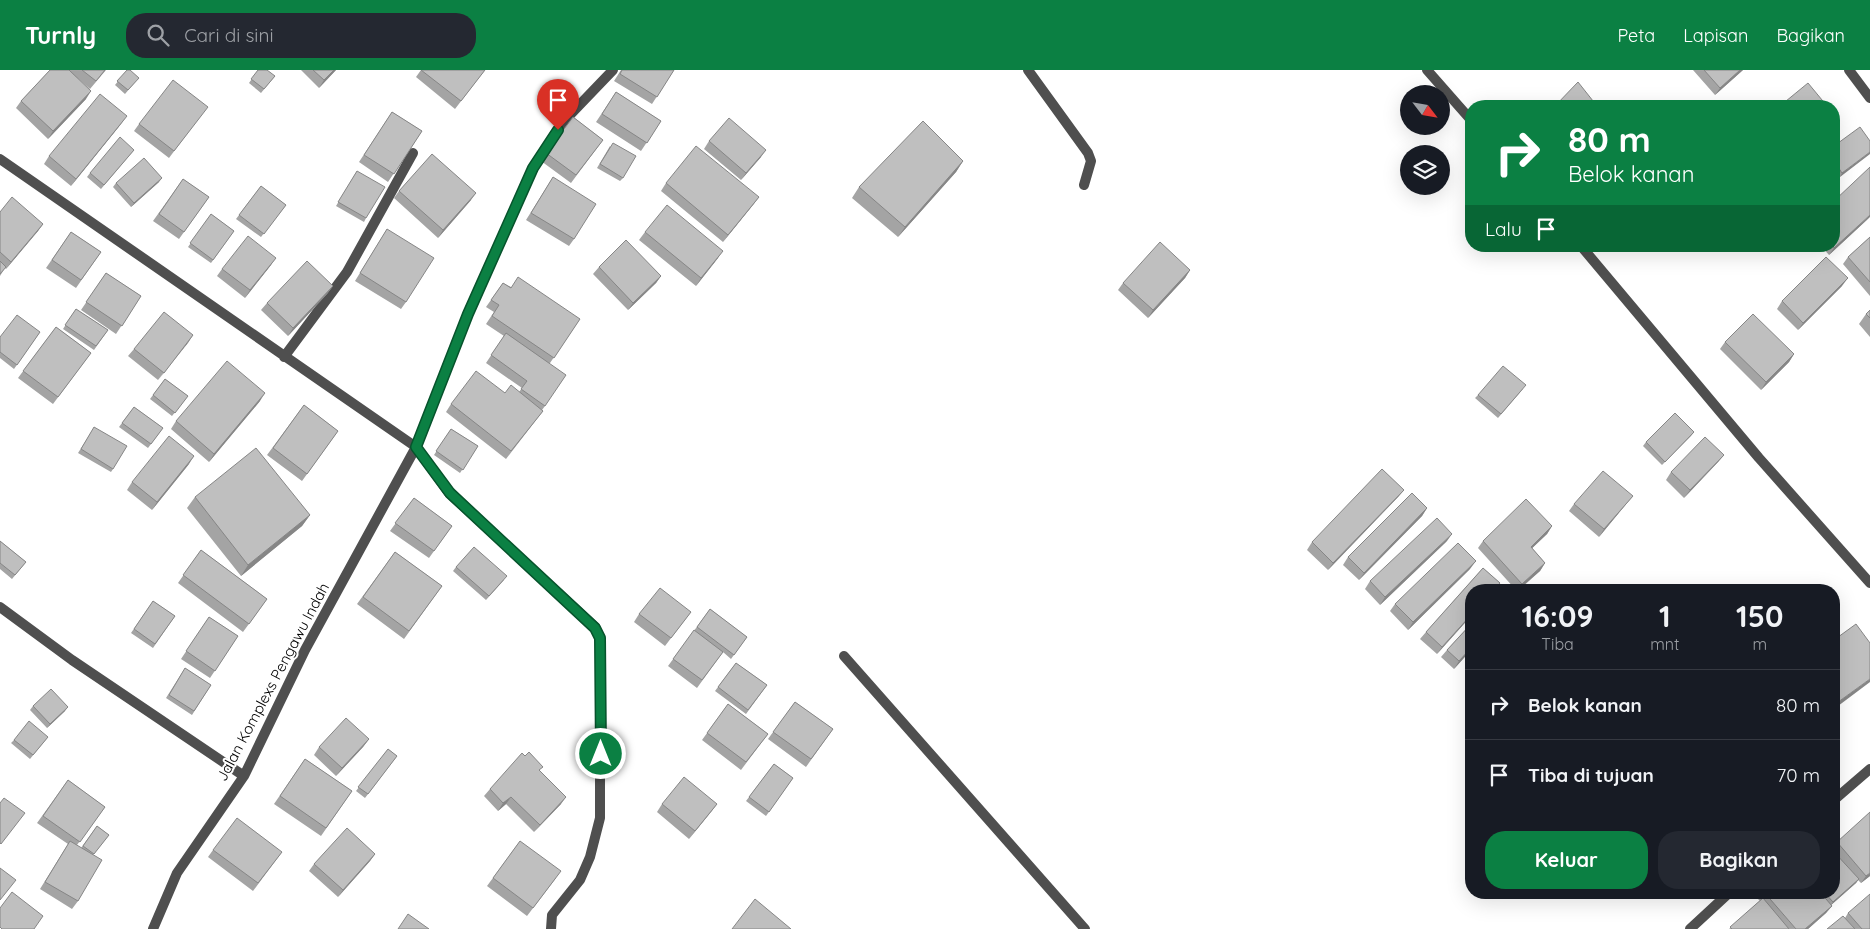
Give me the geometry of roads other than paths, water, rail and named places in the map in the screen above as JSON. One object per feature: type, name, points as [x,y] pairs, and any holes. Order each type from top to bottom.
[{"type":"street","name":"Jalan Komplexs Pengawu Indah","points":[[153,929],[177,873],[244,776],[305,650],[416,447],[468,314],[533,168],[566,119],[613,70]]},
{"type":"street","points":[[1028,70],[1088,154],[1091,161],[1084,185]]},
{"type":"street","points":[[1427,70],[1465,113]]},
{"type":"street","points":[[1849,70],[1870,98]]},
{"type":"street","points":[[284,357],[347,272],[413,153]]},
{"type":"street","points":[[0,159],[416,447],[450,493],[595,628],[600,638],[600,818],[590,857],[580,880],[552,915],[551,929]]},
{"type":"street","points":[[1586,252],[1759,458],[1870,583]]},
{"type":"street","points":[[0,607],[72,660],[244,776]]},
{"type":"street","points":[[844,656],[1085,929]]},
{"type":"street","points":[[1840,795],[1870,769]]},
{"type":"street","points":[[1690,929],[1722,899]]}]
